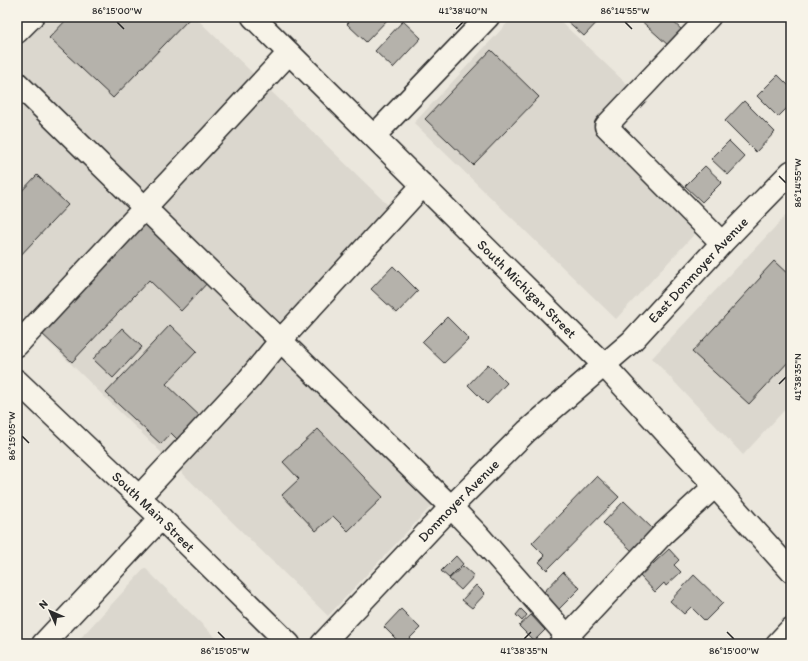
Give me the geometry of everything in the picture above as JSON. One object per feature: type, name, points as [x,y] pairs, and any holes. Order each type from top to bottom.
[{"type":"main road","points":[[17,32],[32,17]]},
{"type":"main road","name":"South Michigan Street","points":[[253,17],[603,364],[791,571]]},
{"type":"main road","points":[[374,136],[488,17]]},
{"type":"main road","points":[[709,17],[606,126],[722,243]]},
{"type":"main road","points":[[17,345],[289,53]]},
{"type":"main road","points":[[17,83],[478,534],[567,642],[664,532],[715,486]]},
{"type":"main road","name":"East Donmoyer Avenue","points":[[603,364],[632,341],[722,243],[791,172]]},
{"type":"main road","points":[[139,498],[249,379],[281,340],[423,185]]},
{"type":"main road","name":"Donmoyer Avenue","points":[[322,644],[451,507],[527,431],[603,364]]},
{"type":"main road","name":"South Main Street","points":[[17,381],[160,518],[288,644]]},
{"type":"main road","points":[[43,644],[160,518]]},
{"type":"main road","points":[[777,644],[791,629]]},
{"type":"shaded area","points":[[17,17],[195,17],[392,209],[269,340],[435,502],[328,616],[17,311]]},
{"type":"shaded area","points":[[513,17],[556,17],[631,88],[595,126],[700,228],[616,319],[414,123]]},
{"type":"shaded area","points":[[791,210],[791,403],[743,455],[652,358]]},
{"type":"shaded area","points":[[145,568],[222,644],[75,644]]},
{"type":"building","points":[[69,17],[187,17],[189,19],[113,98],[49,38]]},
{"type":"building","points":[[354,17],[390,17],[366,42],[347,24]]},
{"type":"building","points":[[563,17],[602,17],[584,36]]},
{"type":"building","points":[[637,17],[668,17],[683,31],[669,46]]},
{"type":"building","points":[[403,21],[421,38],[393,68],[375,51]]},
{"type":"building","points":[[491,50],[539,97],[473,165],[425,119]]},
{"type":"building","points":[[778,75],[791,88],[791,104],[778,117],[757,96]]},
{"type":"building","points":[[744,101],[775,132],[756,152],[725,121]]},
{"type":"building","points":[[729,141],[745,157],[728,175],[711,159]]},
{"type":"building","points":[[705,166],[722,182],[702,202],[685,186]]},
{"type":"building","points":[[37,175],[68,205],[17,259],[17,196]]},
{"type":"building","points":[[139,225],[153,226],[210,280],[181,311],[149,280],[72,362],[40,332]]},
{"type":"building","points":[[774,261],[791,277],[791,359],[749,404],[692,352]]},
{"type":"building","points":[[393,266],[418,291],[397,313],[371,289]]},
{"type":"building","points":[[447,317],[469,339],[444,363],[422,342]]},
{"type":"building","points":[[170,325],[197,351],[166,384],[204,420],[182,444],[171,433],[161,444],[106,393]]},
{"type":"building","points":[[122,328],[142,347],[113,378],[93,359]]},
{"type":"building","points":[[488,364],[507,383],[487,404],[468,385]]},
{"type":"building","points":[[318,429],[383,497],[348,531],[333,516],[316,531],[282,495],[299,479],[283,462]]},
{"type":"building","points":[[597,476],[619,497],[547,570],[539,562],[545,556],[532,543]]},
{"type":"building","points":[[624,501],[654,530],[633,552],[603,523]]},
{"type":"building","points":[[669,549],[679,560],[674,565],[681,572],[666,586],[664,583],[655,592],[640,576]]},
{"type":"building","points":[[456,556],[463,564],[449,578],[441,571]]},
{"type":"building","points":[[463,566],[474,576],[461,590],[449,579]]},
{"type":"building","points":[[563,572],[580,588],[557,611],[541,595]]},
{"type":"building","points":[[694,575],[723,603],[705,621],[691,607],[684,614],[670,601]]},
{"type":"building","points":[[476,585],[485,594],[472,608],[462,600]]},
{"type":"building","points":[[401,609],[420,628],[404,644],[401,644],[384,627]]},
{"type":"building","points":[[521,609],[527,615],[522,621],[516,615]]},
{"type":"building","points":[[531,615],[545,630],[534,641],[519,626]]}]
